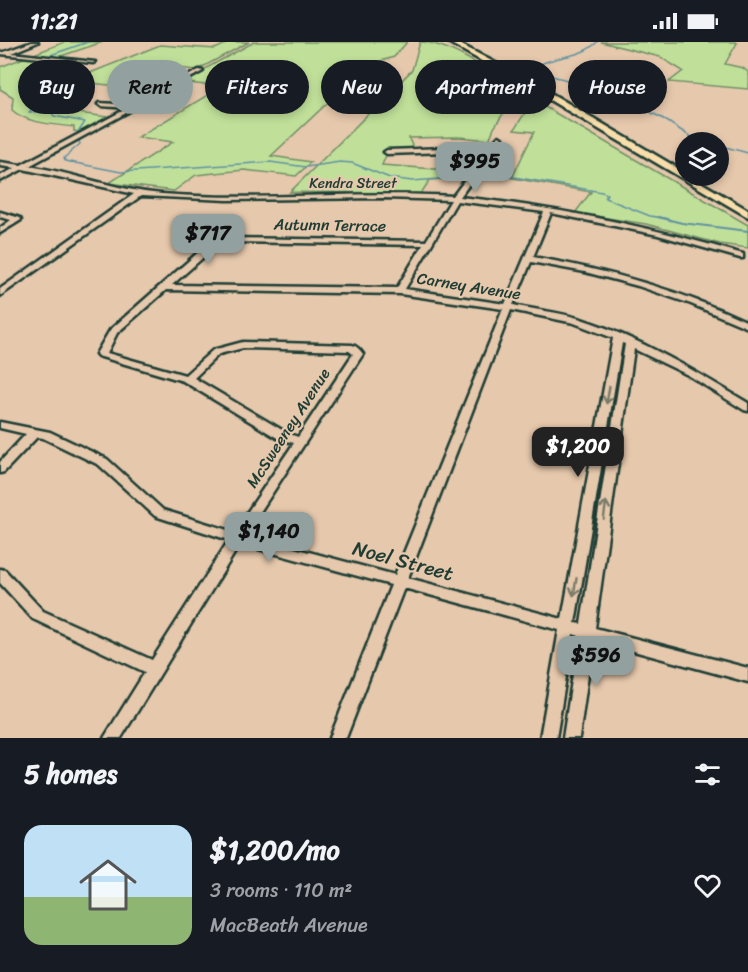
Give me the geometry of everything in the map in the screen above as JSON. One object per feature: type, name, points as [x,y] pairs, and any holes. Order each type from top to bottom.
[{"type":"highway","points":[[451,42],[555,99],[748,214]]},
{"type":"highway","points":[[467,42],[476,46]]},
{"type":"highway","points":[[556,91],[675,161]]},
{"type":"highway","points":[[715,186],[748,206]]},
{"type":"street","points":[[1,54],[36,42]]},
{"type":"street","points":[[1,54],[70,60]]},
{"type":"street","points":[[193,75],[201,71]]},
{"type":"street","points":[[101,104],[107,105]]},
{"type":"street","points":[[0,179],[122,114]]},
{"type":"street","points":[[400,291],[455,199],[499,138]]},
{"type":"street","points":[[387,153],[447,150],[488,153]]},
{"type":"street","name":"Kendra Street","points":[[0,164],[47,171],[109,189],[140,194],[221,197],[413,196],[455,199],[663,232],[740,256]]},
{"type":"street","points":[[0,293],[140,194]]},
{"type":"street","points":[[338,738],[508,307],[548,212]]},
{"type":"street","points":[[0,214],[17,220],[0,231]]},
{"type":"street","name":"Autumn Terrace","points":[[300,441],[283,436],[187,380],[101,354],[113,332],[213,244],[225,240],[429,243]]},
{"type":"street","points":[[528,259],[588,268],[658,288],[748,325]]},
{"type":"street","name":"Carney Avenue","points":[[163,287],[400,291],[508,307],[577,321],[618,337],[692,373],[748,408]]},
{"type":"street","points":[[548,738],[618,337]]},
{"type":"street","points":[[571,738],[630,343]]},
{"type":"street","name":"McSweeney Avenue","points":[[112,738],[237,538],[358,354],[352,348],[243,345],[216,352],[187,380]]},
{"type":"street","name":"Noel Street","points":[[0,424],[46,435],[103,462],[159,513],[237,538],[748,675]]},
{"type":"street","points":[[0,469],[35,432]]},
{"type":"street","points":[[0,574],[38,615],[155,669]]},
{"type":"green space","points":[[65,42],[103,42],[49,60],[18,60]]},
{"type":"green space","points":[[230,42],[249,42],[216,60],[205,60],[205,66],[197,70],[193,70],[193,60],[122,60],[160,45],[215,49]]},
{"type":"green space","points":[[254,42],[407,42],[394,57],[384,60],[321,60],[321,109],[271,156],[311,162],[296,176],[244,170],[196,175],[174,191],[109,183],[173,142],[138,137],[176,114],[193,114],[193,104],[205,97],[205,114],[309,114],[309,60],[221,60]]},
{"type":"green space","points":[[420,42],[444,47],[470,60],[415,60],[415,114],[503,114],[489,140],[459,137],[409,138],[414,151],[387,153],[382,165],[474,172],[471,177],[430,180],[421,193],[290,192],[368,114],[403,114],[403,79],[412,70]]},
{"type":"green space","points":[[601,42],[735,42],[737,43],[725,64],[743,68],[748,72],[748,89],[669,82],[683,71],[660,57]]},
{"type":"green space","points":[[18,60],[18,114],[85,114],[114,118],[86,133],[74,131],[74,127],[42,123],[18,115],[12,110],[13,97],[0,89],[0,67]]},
{"type":"green space","points":[[107,66],[107,85],[95,84],[95,71]]},
{"type":"green space","points":[[205,69],[205,85],[193,84],[193,75]]},
{"type":"green space","points":[[556,113],[675,183],[675,186],[681,186],[748,225],[748,248],[720,244],[646,224],[575,213],[591,192],[512,178],[534,132],[514,130],[524,114]]},
{"type":"waterway","points":[[88,42],[36,60],[27,67],[32,74],[23,80],[38,104],[29,112],[51,112],[54,116],[85,122],[77,134],[80,144],[64,158],[65,161],[121,172],[270,162],[306,167],[340,162],[352,163],[390,178],[412,181],[478,176],[514,177],[602,192],[607,194],[605,198],[650,216],[661,218]]},
{"type":"waterway","points":[[597,42],[584,51],[544,62],[537,66],[537,72],[605,90],[662,118],[683,132]]},
{"type":"waterway","points":[[729,148],[748,153]]},
{"type":"waterway","points":[[661,218],[669,219]]},
{"type":"waterway","points":[[661,218],[682,223],[748,231]]}]
